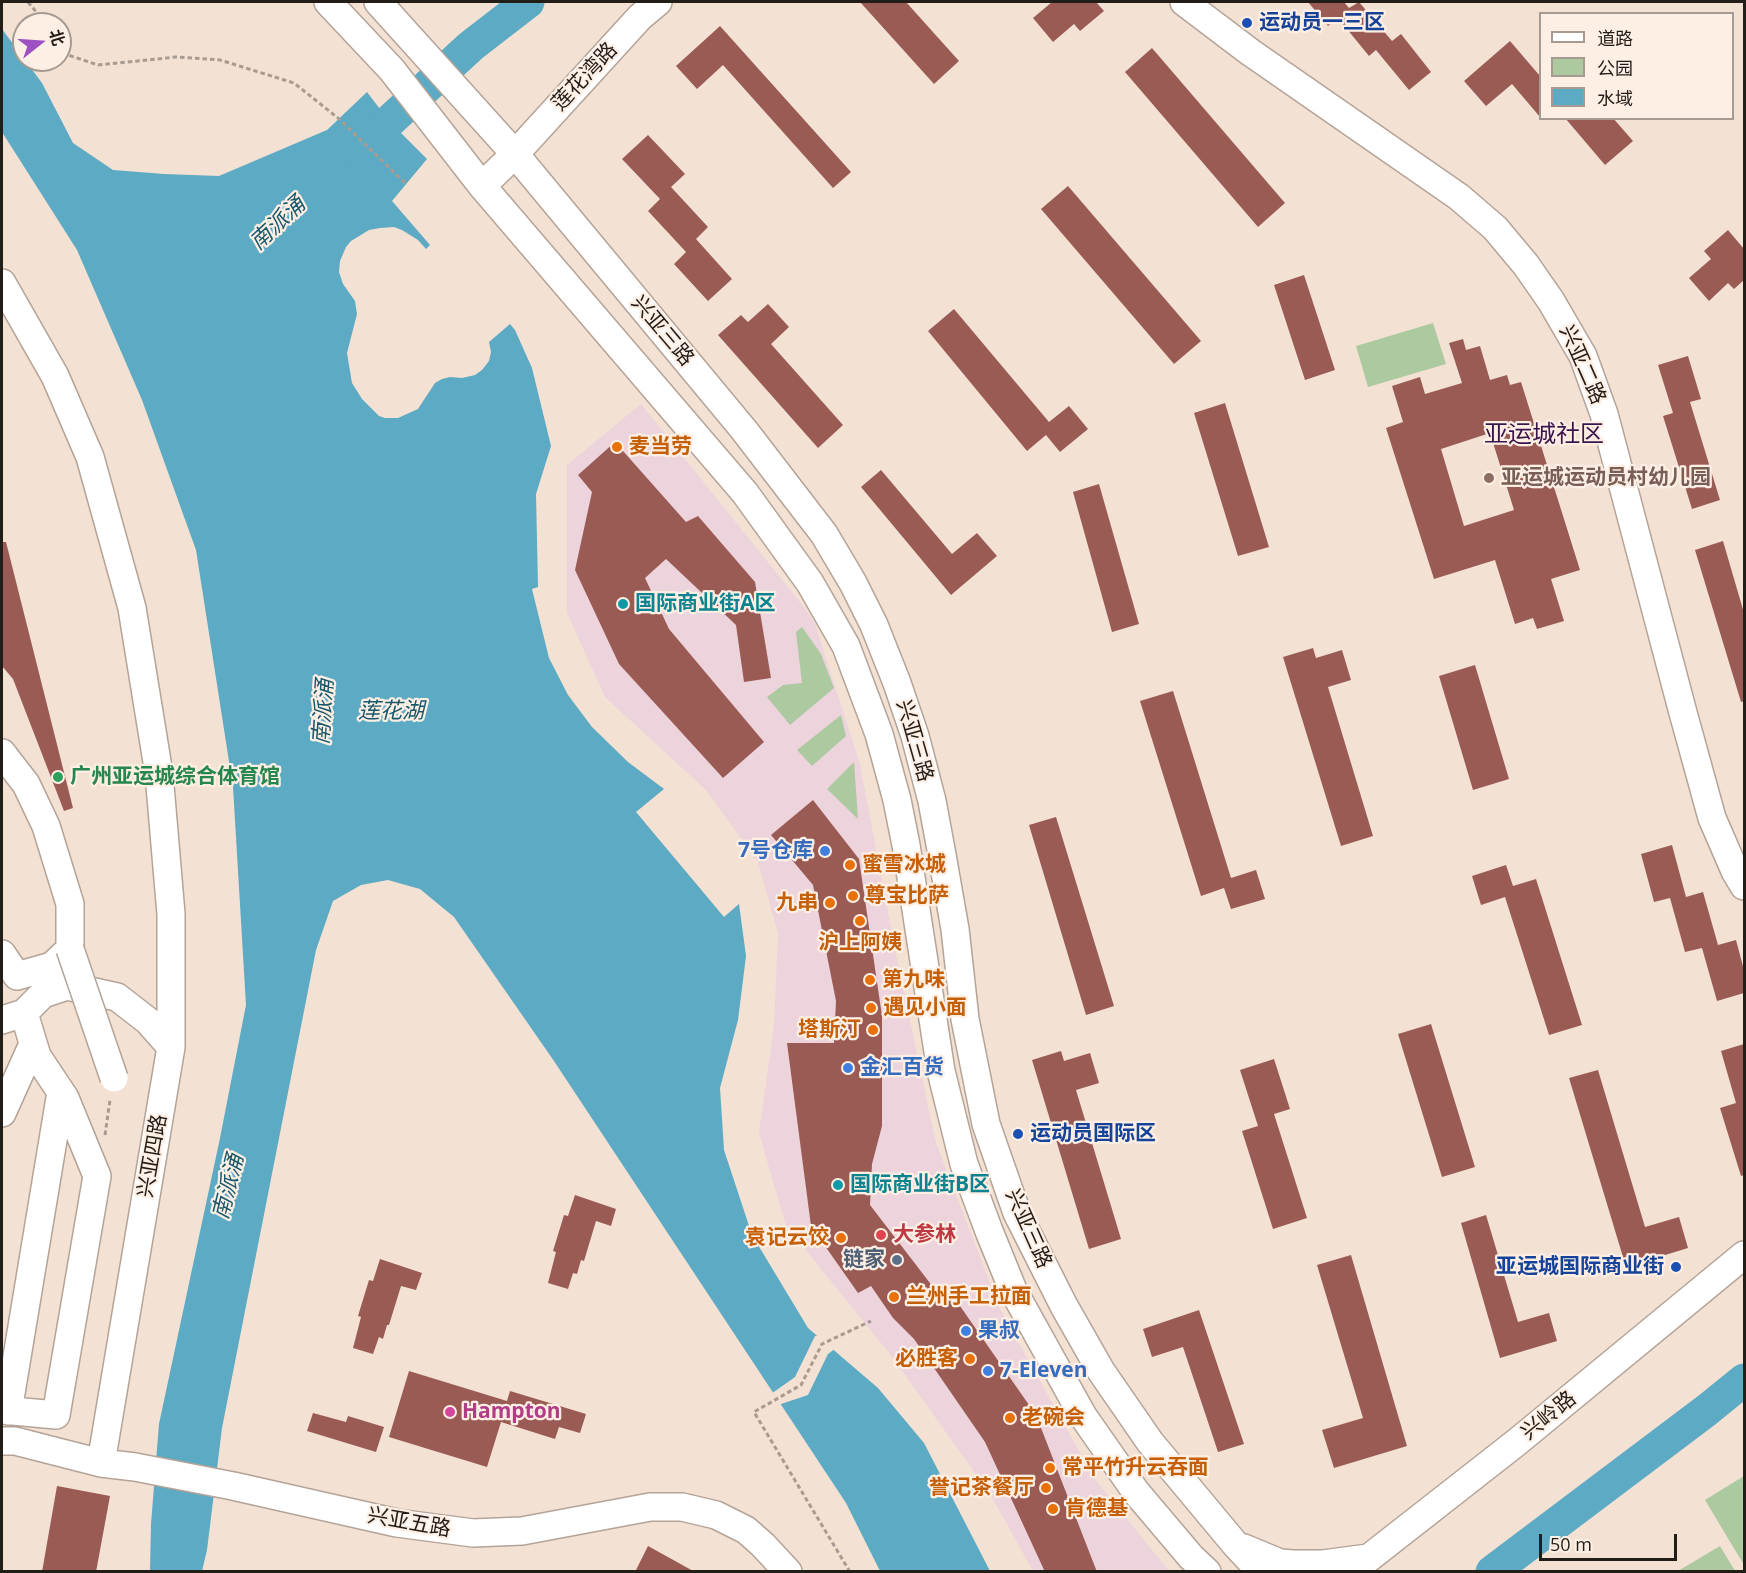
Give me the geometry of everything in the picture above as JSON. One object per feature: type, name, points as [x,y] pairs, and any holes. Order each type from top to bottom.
[{"type":"street","name":"兴亚三路","points":[[328,2],[392,70],[482,186],[745,494],[810,583],[846,646],[879,734],[897,800],[941,1071],[964,1164],[1013,1290],[1083,1416],[1136,1492],[1198,1567]]},
{"type":"street","name":"兴亚三路","points":[[378,2],[515,154],[744,430],[824,534],[858,594],[874,625],[897,682],[915,736],[932,801],[956,929],[965,1019],[986,1124],[1017,1213],[1064,1306],[1101,1371],[1150,1442],[1261,1572]]},
{"type":"street","name":"莲花湾路","points":[[482,186],[515,154],[640,17],[658,2]]},
{"type":"street","name":"兴亚二路","points":[[1184,2],[1250,52],[1459,196],[1495,228],[1526,265],[1551,302],[1583,356],[1604,414],[1712,818],[1744,886]]},
{"type":"street","name":"兴亚四路","points":[[2,283],[56,376],[90,457],[132,608],[159,774],[171,914],[171,1047],[101,1463]]},
{"type":"street","points":[[2,753],[26,784],[46,826],[70,904],[70,950],[114,1078]]},
{"type":"street","points":[[2,954],[16,976],[52,966],[70,950]]},
{"type":"street","points":[[61,1092],[5,1411],[56,1415],[97,1176],[61,1092],[33,1044],[13,1017],[43,994],[67,986],[117,997],[148,1021],[171,1047]]},
{"type":"street","points":[[2,1113],[33,1044]]},
{"type":"street","name":"兴岭路","points":[[1360,1567],[1744,1256]]},
{"type":"street","name":"兴亚五路","points":[[6,1442],[101,1463],[135,1467],[233,1486],[397,1523],[473,1533],[522,1531],[650,1507],[682,1507],[716,1515],[746,1530],[764,1545],[788,1572]]},
{"type":"street","points":[[1159,1520],[1190,1490]]},
{"type":"street","points":[[1235,1544],[1280,1563],[1360,1567]]},
{"type":"path","points":[[72,56],[98,64],[177,57],[220,60],[294,83],[338,118],[406,184]]},
{"type":"path","points":[[99,1130],[105,1139],[114,1078]]},
{"type":"path","points":[[850,1572],[754,1412],[801,1385],[822,1344],[871,1321]]},
{"type":"shaded area","points":[[641,404],[815,624],[860,764],[896,955],[936,1143],[1000,1309],[1094,1478],[1169,1571],[1033,1571],[990,1494],[890,1354],[786,1226],[759,1133],[774,1026],[778,933],[758,862],[706,790],[605,697],[567,613],[567,465]]},
{"type":"green space","points":[[1433,323],[1446,364],[1368,387],[1356,346]]},
{"type":"green space","points":[[802,627],[821,654],[834,688],[790,725],[767,697],[783,685],[802,683],[796,632]]},
{"type":"green space","points":[[841,715],[846,736],[812,766],[797,750]]},
{"type":"green space","points":[[854,762],[858,819],[827,789]]},
{"type":"green space","points":[[1744,1476],[1744,1565],[1705,1500]]},
{"type":"green space","points":[[1720,1546],[1735,1571],[1678,1571]]},
{"type":"water","name":"莲花湖","points":[[2,29],[12,42],[12,72],[34,72],[42,83],[73,143],[113,170],[219,176],[327,130],[367,92],[389,121],[427,159],[392,201],[430,245],[426,249],[418,240],[394,227],[380,228],[369,230],[351,241],[340,261],[339,272],[343,284],[355,301],[357,314],[347,353],[352,383],[362,399],[379,416],[398,418],[418,409],[435,383],[442,379],[462,378],[475,375],[482,370],[489,361],[491,352],[489,342],[510,324],[515,330],[532,368],[551,446],[536,494],[538,587],[532,589],[549,658],[568,695],[592,727],[628,762],[664,789],[636,812],[724,917],[739,904],[746,956],[738,1020],[720,1088],[724,1150],[752,1235],[808,1328],[878,1388],[924,1443],[990,1571],[880,1571],[846,1503],[554,1061],[454,917],[420,889],[388,880],[361,885],[333,901],[316,950],[222,1428],[207,1550],[202,1571],[150,1571],[151,1524],[159,1424],[246,1005],[233,787],[196,550],[142,400],[77,250],[2,132]]},
{"type":"pier","points":[[820,1335],[836,1348],[828,1354],[808,1395],[778,1405],[771,1394],[795,1377],[815,1336]]},
{"type":"building","points":[[860,2],[906,2],[959,61],[934,84]]},
{"type":"building","points":[[1052,2],[1096,2],[1104,11],[1080,31],[1074,24],[1053,42],[1033,18]]},
{"type":"building","points":[[1308,2],[1344,2],[1349,8],[1359,2],[1392,41],[1401,34],[1431,72],[1409,90],[1376,50],[1369,56],[1338,18],[1328,26]]},
{"type":"building","points":[[720,26],[851,172],[833,188],[723,65],[697,89],[676,66]]},
{"type":"building","points":[[1510,41],[1539,75],[1539,116],[1512,84],[1486,106],[1464,81]]},
{"type":"building","points":[[1152,48],[1285,203],[1258,227],[1125,72]]},
{"type":"building","points":[[1567,120],[1615,120],[1633,141],[1605,165]]},
{"type":"building","points":[[648,135],[685,174],[671,187],[708,227],[696,239],[732,279],[708,301],[674,264],[686,252],[648,211],[660,199],[622,159]]},
{"type":"building","points":[[1068,186],[1201,341],[1174,364],[1041,209]]},
{"type":"building","points":[[1728,230],[1744,249],[1744,280],[1734,289],[1728,283],[1709,301],[1689,278],[1711,259],[1704,251]]},
{"type":"building","points":[[1304,275],[1335,370],[1305,380],[1274,285]]},
{"type":"building","points":[[768,304],[789,327],[771,344],[843,425],[818,448],[718,335],[741,315],[748,322]]},
{"type":"building","points":[[954,309],[1049,422],[1069,406],[1088,429],[1060,452],[1046,435],[1027,451],[928,331]]},
{"type":"building","points":[[1463,339],[1466,350],[1480,346],[1490,380],[1507,375],[1510,385],[1521,382],[1580,570],[1551,579],[1564,621],[1537,629],[1533,618],[1515,624],[1495,560],[1434,579],[1386,428],[1403,422],[1392,386],[1420,377],[1425,394],[1462,383],[1449,343]],"holes":[[[1490,433],[1514,510],[1464,526],[1441,449]]]},
{"type":"building","points":[[1688,356],[1701,399],[1690,402],[1720,500],[1692,509],[1663,416],[1673,413],[1658,365]]},
{"type":"building","points":[[1225,403],[1269,547],[1238,556],[1194,413]]},
{"type":"building","name":"国际商业街A区","points":[[615,442],[686,522],[698,516],[755,582],[771,678],[744,682],[736,625],[666,559],[645,578],[669,629],[764,742],[723,778],[619,664],[575,570],[592,492],[578,475]]},
{"type":"building","points":[[881,470],[952,554],[977,533],[997,556],[951,595],[861,487]]},
{"type":"building","points":[[1099,484],[1139,624],[1112,632],[1073,492]]},
{"type":"building","points":[[1723,541],[1744,613],[1744,701],[1741,702],[1695,550]]},
{"type":"building","name":"广州亚运城综合体育馆","points":[[2,542],[6,542],[73,808],[64,811],[13,679],[2,666]]},
{"type":"building","points":[[1313,648],[1316,658],[1342,650],[1351,680],[1328,687],[1373,836],[1341,846],[1283,657]]},
{"type":"building","points":[[1475,665],[1509,779],[1473,790],[1439,676]]},
{"type":"building","points":[[1173,691],[1231,878],[1256,870],[1265,899],[1231,909],[1224,888],[1201,896],[1140,701]]},
{"type":"building","name":"国际商业街B区","points":[[813,800],[859,859],[882,1016],[882,1126],[872,1164],[870,1205],[933,1287],[960,1306],[1036,1415],[1097,1572],[1045,1572],[985,1442],[914,1339],[893,1318],[871,1286],[858,1293],[811,1226],[787,1043],[834,1043],[836,1001],[813,885],[771,835]]},
{"type":"building","points":[[1056,817],[1114,1006],[1086,1015],[1029,825]]},
{"type":"building","points":[[1672,845],[1686,897],[1703,892],[1718,945],[1736,940],[1744,970],[1744,993],[1717,1001],[1702,948],[1685,952],[1670,898],[1654,902],[1641,854]]},
{"type":"building","points":[[1506,865],[1513,886],[1536,879],[1582,1025],[1549,1035],[1505,897],[1481,905],[1472,876]]},
{"type":"building","points":[[1431,1024],[1475,1167],[1442,1177],[1398,1034]]},
{"type":"building","points":[[1744,1044],[1744,1175],[1741,1176],[1720,1108],[1736,1103],[1721,1051]]},
{"type":"building","points":[[1061,1051],[1064,1061],[1090,1053],[1099,1083],[1076,1090],[1121,1239],[1089,1249],[1032,1060]]},
{"type":"building","points":[[1274,1059],[1290,1109],[1274,1114],[1307,1218],[1273,1229],[1242,1131],[1258,1126],[1240,1070]]},
{"type":"building","points":[[1598,1070],[1645,1227],[1679,1217],[1688,1248],[1626,1267],[1569,1078]]},
{"type":"building","points":[[575,1195],[616,1209],[611,1226],[596,1221],[584,1261],[581,1260],[577,1274],[573,1273],[568,1289],[548,1283],[556,1252],[553,1251],[564,1215],[568,1216]]},
{"type":"building","points":[[1486,1215],[1518,1322],[1549,1313],[1557,1341],[1500,1358],[1461,1223]]},
{"type":"building","points":[[1351,1255],[1407,1446],[1334,1468],[1322,1430],[1363,1418],[1317,1265]]},
{"type":"building","points":[[380,1259],[422,1273],[416,1290],[401,1286],[389,1325],[387,1325],[383,1339],[379,1337],[373,1354],[353,1348],[361,1317],[358,1316],[369,1280],[373,1281]]},
{"type":"building","points":[[1199,1310],[1244,1444],[1218,1452],[1183,1347],[1152,1357],[1143,1329]]},
{"type":"building","name":"Hampton","points":[[409,1371],[507,1401],[510,1391],[586,1414],[580,1433],[559,1427],[555,1439],[501,1422],[487,1467],[389,1437]]},
{"type":"building","points":[[313,1413],[346,1422],[348,1416],[384,1427],[376,1452],[307,1431]]},
{"type":"building","points":[[57,1486],[110,1496],[96,1572],[42,1572]]},
{"type":"building","points":[[648,1546],[695,1572],[635,1572]]},
{"type":"waterway","name":"南派涌","points":[[357,151],[471,46],[528,2]]},
{"type":"waterway","points":[[1492,1572],[1744,1380]]},
{"type":"place","name":"运动员一三区","points":[[1247,23]]},
{"type":"place","name":"麦当劳","points":[[617,447]]},
{"type":"place","name":"亚运城运动员村幼儿园","points":[[1489,478]]},
{"type":"place","name":"国际商业街A区","points":[[623,604]]},
{"type":"place","name":"广州亚运城综合体育馆","points":[[58,777]]},
{"type":"place","name":"7号仓库","points":[[825,851]]},
{"type":"place","name":"蜜雪冰城","points":[[850,865]]},
{"type":"place","name":"尊宝比萨","points":[[853,896]]},
{"type":"place","name":"九串","points":[[830,903]]},
{"type":"place","name":"沪上阿姨","points":[[860,921]]},
{"type":"place","name":"第九味","points":[[870,980]]},
{"type":"place","name":"遇见小面","points":[[871,1008]]},
{"type":"place","name":"塔斯汀","points":[[873,1030]]},
{"type":"place","name":"金汇百货","points":[[848,1068]]},
{"type":"place","name":"运动员国际区","points":[[1018,1134]]},
{"type":"place","name":"国际商业街B区","points":[[838,1185]]},
{"type":"place","name":"大参林","points":[[881,1235]]},
{"type":"place","name":"袁记云饺","points":[[841,1238]]},
{"type":"place","name":"链家","points":[[897,1260]]},
{"type":"place","name":"亚运城国际商业街","points":[[1676,1267]]},
{"type":"place","name":"兰州手工拉面","points":[[894,1297]]},
{"type":"place","name":"果叔","points":[[966,1331]]},
{"type":"place","name":"必胜客","points":[[970,1359]]},
{"type":"place","name":"7-Eleven","points":[[988,1371]]},
{"type":"place","name":"Hampton","points":[[450,1412]]},
{"type":"place","name":"老碗会","points":[[1010,1418]]},
{"type":"place","name":"常平竹升云吞面","points":[[1050,1468]]},
{"type":"place","name":"誉记茶餐厅","points":[[1046,1488]]},
{"type":"place","name":"肯德基","points":[[1053,1509]]},
{"type":"district","name":"亚运城社区","points":[[1544,435]]}]
